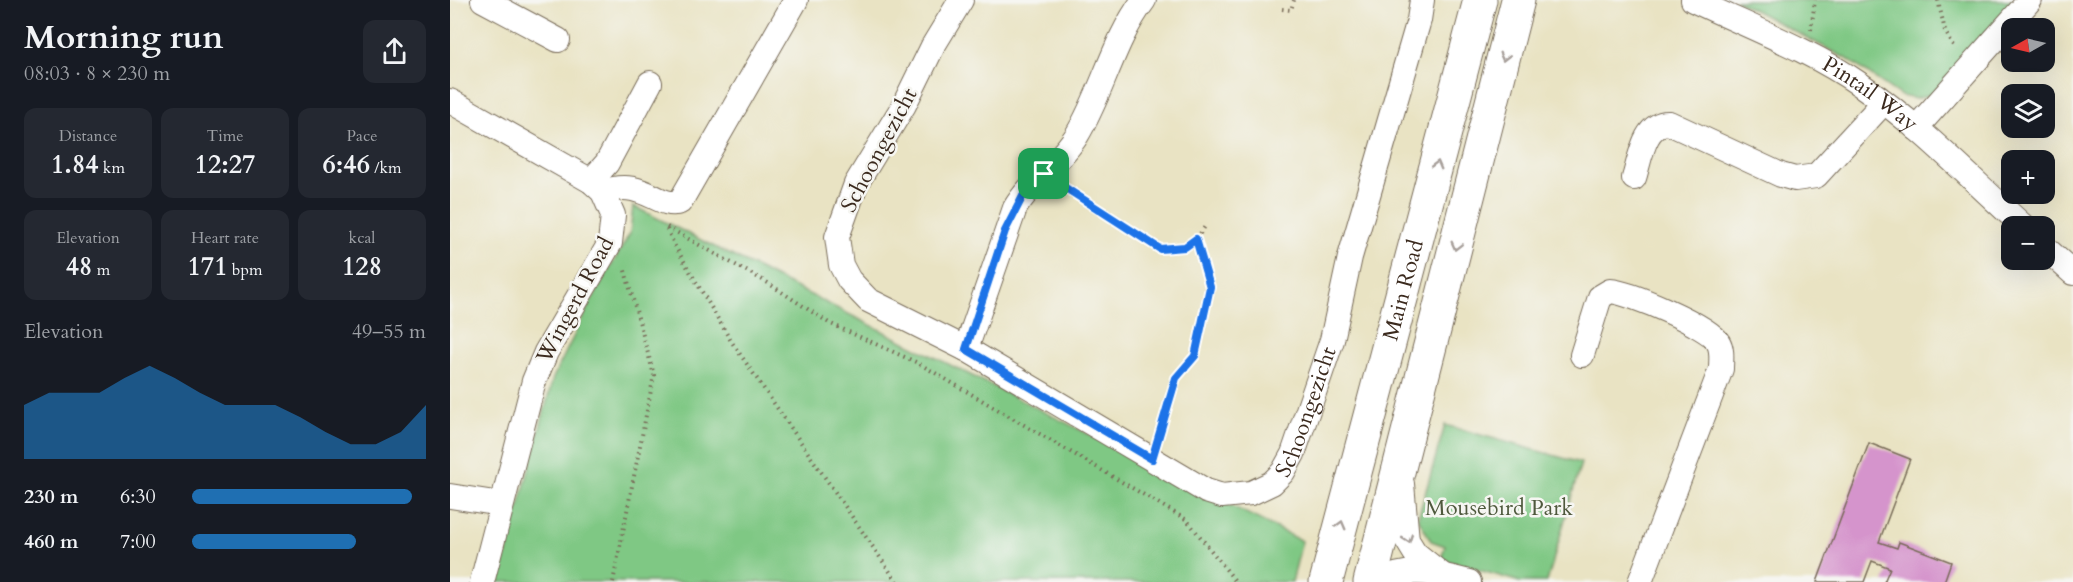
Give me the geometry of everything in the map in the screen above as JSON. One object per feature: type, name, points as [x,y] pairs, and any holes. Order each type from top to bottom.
[{"type":"main road","name":"Main Road","points":[[1326,582],[1480,0]]},
{"type":"main road","name":"Main Road","points":[[1370,582],[1518,0]]},
{"type":"street","points":[[483,0],[558,40]]},
{"type":"street","points":[[450,101],[597,187],[630,187],[670,204],[680,202],[796,0]]},
{"type":"street","name":"Schoongezicht","points":[[961,0],[933,46],[904,105],[856,184],[840,224],[837,250],[849,280],[868,300],[966,349],[1152,459],[1206,490],[1222,496],[1251,493],[1272,483],[1283,472],[1293,454],[1315,397],[1332,340],[1350,256],[1419,20],[1422,0]]},
{"type":"street","points":[[966,349],[1005,231],[1023,196],[1076,137],[1124,30],[1144,0]]},
{"type":"street","name":"Pintail Way","points":[[1693,0],[1836,69],[1884,102],[1916,128],[2011,216]]},
{"type":"street","points":[[1916,128],[2030,0]]},
{"type":"street","points":[[597,187],[607,163],[650,83]]},
{"type":"street","points":[[1634,178],[1649,134],[1653,127],[1662,123],[1669,123],[1781,175],[1795,179],[1816,176],[1884,102]]},
{"type":"street","name":"Wingerd Road","points":[[482,582],[534,381],[564,318],[598,266],[609,243],[613,228],[613,215],[597,187]]},
{"type":"street","points":[[2055,257],[2073,273]]},
{"type":"street","points":[[1582,355],[1600,297],[1610,291],[1650,305],[1708,331],[1718,342],[1722,354],[1721,369],[1640,582]]},
{"type":"street","points":[[1401,460],[1407,540],[1415,553],[1441,574]]},
{"type":"street","points":[[450,496],[501,504]]},
{"type":"street","points":[[1380,582],[1399,574],[1441,574],[1469,582]]},
{"type":"path","points":[[1282,9],[1291,10],[1294,0]]},
{"type":"path","points":[[1938,0],[1945,31],[1969,71]]},
{"type":"path","points":[[1044,174],[1160,249],[1185,247],[1196,239],[1206,225]]},
{"type":"path","points":[[656,222],[740,267],[829,323],[918,363],[1187,520],[1236,582]]},
{"type":"path","points":[[666,227],[731,341],[897,582]]},
{"type":"path","points":[[613,228],[654,375],[613,582]]},
{"type":"path","points":[[1152,459],[1176,378],[1195,356],[1210,287],[1196,239]]},
{"type":"green space","points":[[1735,0],[2015,0],[1932,94],[1916,99],[1901,96],[1847,59]]},
{"type":"green space","points":[[633,206],[1302,541],[1292,582],[499,582],[553,378],[588,307],[630,233]]},
{"type":"green space","name":"Mousebird Park","points":[[1445,425],[1581,463],[1547,582],[1520,582],[1441,559],[1445,546],[1431,541],[1418,518]]},
{"type":"building","points":[[1869,443],[1910,459],[1879,542],[1897,548],[1899,542],[1951,562],[1944,582],[1884,582],[1890,568],[1872,561],[1864,582],[1817,582]]},
{"type":"route","points":[[1044,174],[1150,245],[1173,250],[1185,247],[1196,239],[1210,287],[1195,356],[1176,378],[1152,459],[966,349],[1005,231],[1015,208],[1044,174]]}]
